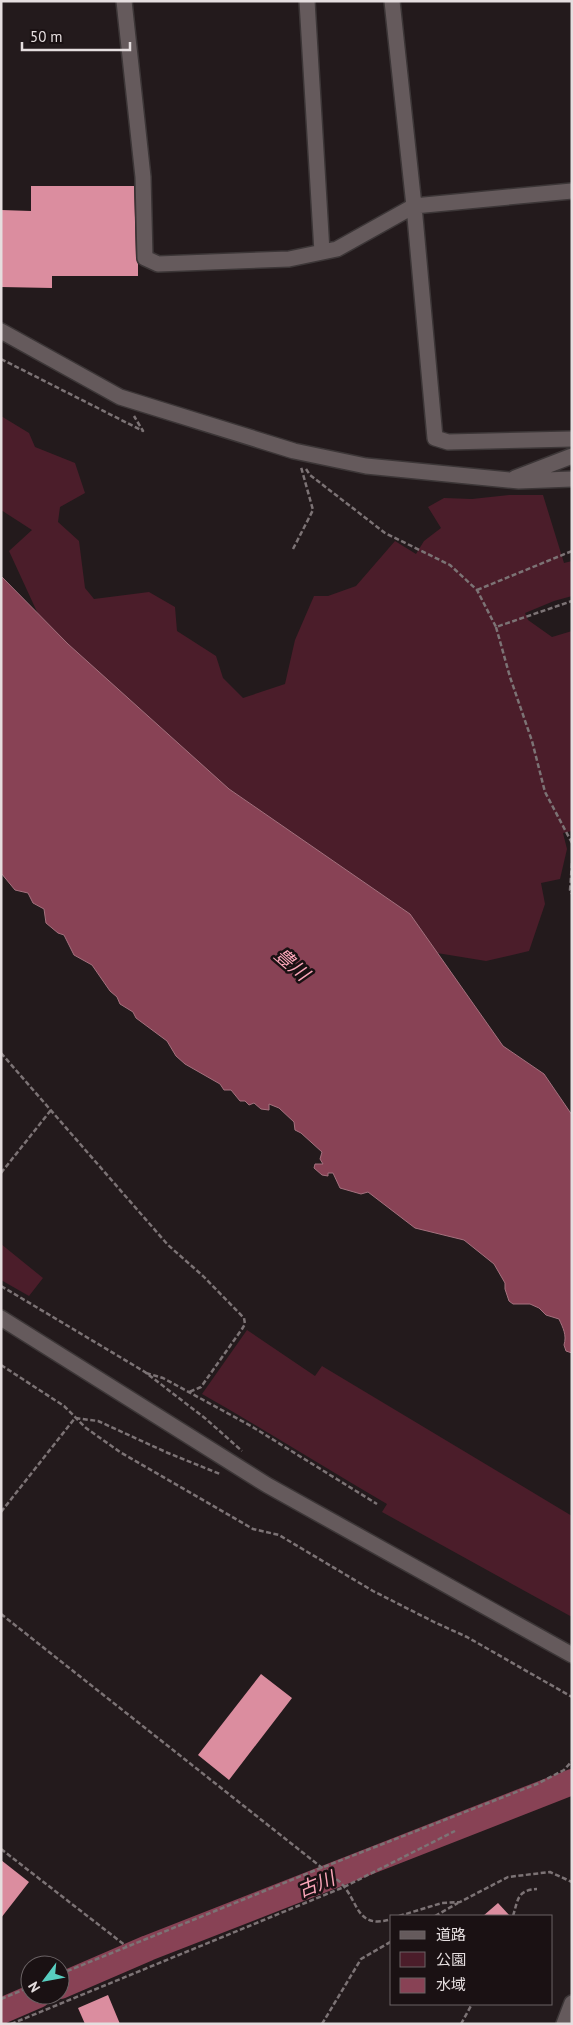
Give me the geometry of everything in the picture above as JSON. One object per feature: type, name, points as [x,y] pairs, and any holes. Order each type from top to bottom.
[{"type":"street","points":[[124,1],[142,177],[145,258],[158,264],[288,259],[337,249],[414,206],[572,191]]},
{"type":"street","points":[[307,1],[322,252]]},
{"type":"street","points":[[392,1],[414,206],[435,438],[448,442],[572,439]]},
{"type":"street","points":[[1,331],[120,397],[296,454],[366,466],[510,480],[572,479]]},
{"type":"street","points":[[510,480],[542,466],[572,456]]},
{"type":"street","points":[[1,1318],[267,1485],[572,1655]]},
{"type":"path","points":[[1,359],[143,430],[120,397]]},
{"type":"path","points":[[293,549],[313,510],[296,454]]},
{"type":"path","points":[[296,454],[310,475],[386,533],[450,565],[478,590],[496,627],[510,677],[532,742],[545,792],[572,843]]},
{"type":"path","points":[[478,590],[572,551]]},
{"type":"path","points":[[496,627],[572,600]]},
{"type":"path","points":[[572,863],[570,890],[572,894]]},
{"type":"path","points":[[1,1053],[168,1245],[203,1276],[244,1318],[245,1324],[242,1329],[201,1387],[190,1392]]},
{"type":"path","points":[[1,1173],[51,1110]]},
{"type":"path","points":[[1,1286],[145,1372],[206,1419]]},
{"type":"path","points":[[1,1365],[64,1406],[86,1428],[120,1452],[253,1529],[279,1535],[373,1591],[467,1637],[572,1697]]},
{"type":"path","points":[[145,1372],[164,1378],[251,1426],[377,1504]]},
{"type":"path","points":[[75,1418],[98,1421],[168,1453],[223,1475]]},
{"type":"path","points":[[1,1512],[75,1418]]},
{"type":"path","points":[[1,1614],[340,1882],[361,1915],[379,1922],[390,1919]]},
{"type":"path","points":[[70,1970],[321,1868],[536,1784],[564,1770],[572,1761]]},
{"type":"path","points":[[11,2024],[344,1887],[455,1831]]},
{"type":"path","points":[[1,1849],[127,1946]]},
{"type":"path","points":[[437,1915],[508,1877],[550,1872],[572,1882]]},
{"type":"path","points":[[513,1915],[519,1896],[529,1889],[538,1889]]},
{"type":"path","points":[[402,1915],[442,1903],[460,1902]]},
{"type":"path","points":[[322,2024],[360,1959],[390,1942]]},
{"type":"path","points":[[1,1999],[20,1991]]},
{"type":"path","points":[[461,2024],[471,2005]]},
{"type":"green space","points":[[1,416],[29,433],[35,447],[75,463],[85,493],[60,507],[58,522],[79,541],[85,588],[94,599],[149,592],[175,607],[177,631],[216,656],[223,678],[243,698],[285,684],[295,640],[314,596],[328,596],[356,586],[395,541],[416,554],[424,541],[441,528],[428,507],[444,498],[472,499],[509,495],[543,495],[564,563],[572,561],[572,596],[525,613],[528,620],[552,637],[572,631],[572,831],[563,833],[567,849],[560,879],[541,883],[545,904],[529,951],[486,961],[437,953],[410,914],[229,789],[68,644],[38,614],[9,551],[32,530],[1,510]]},
{"type":"green space","points":[[1,1244],[43,1278],[29,1296],[1,1280]]},
{"type":"green space","points":[[247,1330],[315,1376],[322,1366],[572,1516],[572,1617],[382,1512],[387,1504],[202,1394]]},
{"type":"water","name":"豊川","points":[[1,576],[68,644],[229,789],[410,914],[503,1046],[544,1074],[572,1115],[572,1353],[566,1351],[564,1332],[559,1319],[546,1315],[539,1308],[530,1304],[513,1304],[509,1301],[505,1283],[494,1264],[464,1240],[415,1228],[368,1192],[361,1194],[340,1188],[333,1173],[328,1173],[328,1176],[322,1175],[314,1168],[315,1164],[323,1164],[320,1159],[322,1152],[295,1130],[294,1122],[279,1108],[269,1104],[269,1110],[261,1109],[254,1103],[249,1105],[245,1101],[240,1101],[231,1090],[224,1090],[220,1084],[185,1064],[176,1056],[167,1041],[136,1018],[133,1012],[120,1004],[117,997],[110,991],[92,965],[74,955],[64,935],[58,933],[46,923],[44,909],[33,903],[28,893],[15,890],[1,873]]},
{"type":"building","points":[[31,186],[134,186],[138,276],[52,276],[52,288],[1,287],[1,210],[31,211]]},
{"type":"building","points":[[261,1674],[292,1698],[229,1780],[198,1755]]},
{"type":"building","points":[[1,1860],[29,1882],[1,1918]]},
{"type":"building","points":[[498,1903],[509,1915],[484,1915]]},
{"type":"building","points":[[108,1995],[120,2024],[85,2024],[78,2008]]},
{"type":"waterway","name":"古川","points":[[70,1982],[148,1948],[572,1782]]},
{"type":"waterway","name":"古川","points":[[1,2011],[20,2003]]}]
